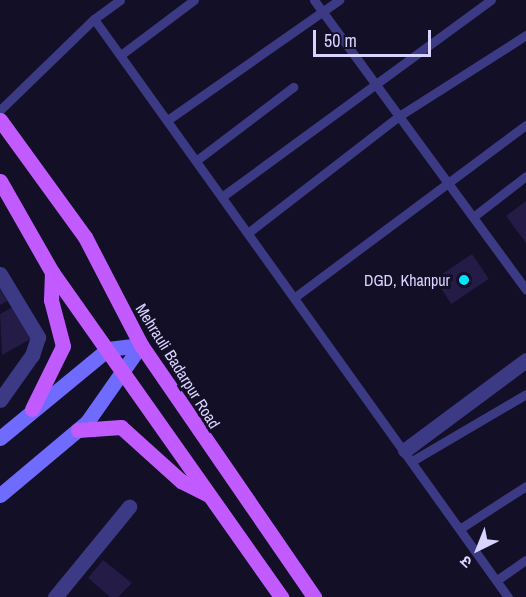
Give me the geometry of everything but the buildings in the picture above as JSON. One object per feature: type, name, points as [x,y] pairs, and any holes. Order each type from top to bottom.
[{"type":"main road","name":"Mehrauli Badarpur Road","points":[[0,120],[84,237],[141,345],[314,597]]},
{"type":"main road","points":[[0,182],[52,272],[281,597]]},
{"type":"main road","points":[[32,409],[63,346],[51,300],[52,272]]},
{"type":"main road","points":[[0,438],[32,409],[108,349],[141,345]]},
{"type":"main road","points":[[0,495],[78,430],[141,345]]},
{"type":"main road","points":[[78,430],[121,427],[181,481],[207,494]]},
{"type":"street","points":[[0,274],[38,337],[32,355],[0,400]]},
{"type":"street","points":[[409,456],[526,360]]},
{"type":"street","points":[[55,597],[129,507]]},
{"type":"lane","points":[[0,110],[94,19],[120,0]]},
{"type":"lane","points":[[122,54],[194,0]]},
{"type":"lane","points":[[314,0],[526,290]]},
{"type":"lane","points":[[169,119],[339,0]]},
{"type":"lane","points":[[223,196],[375,82],[491,0]]},
{"type":"lane","points":[[94,19],[169,119],[508,597]]},
{"type":"lane","points":[[249,232],[399,116],[526,35]]},
{"type":"lane","points":[[197,160],[293,87]]},
{"type":"lane","points":[[295,297],[526,125]]},
{"type":"lane","points":[[473,217],[526,176]]},
{"type":"lane","points":[[409,456],[526,394]]},
{"type":"lane","points":[[460,528],[526,486]]},
{"type":"lane","points":[[497,580],[526,560]]},
{"type":"place","name":"DGD, Khanpur","points":[[464,280]]}]
